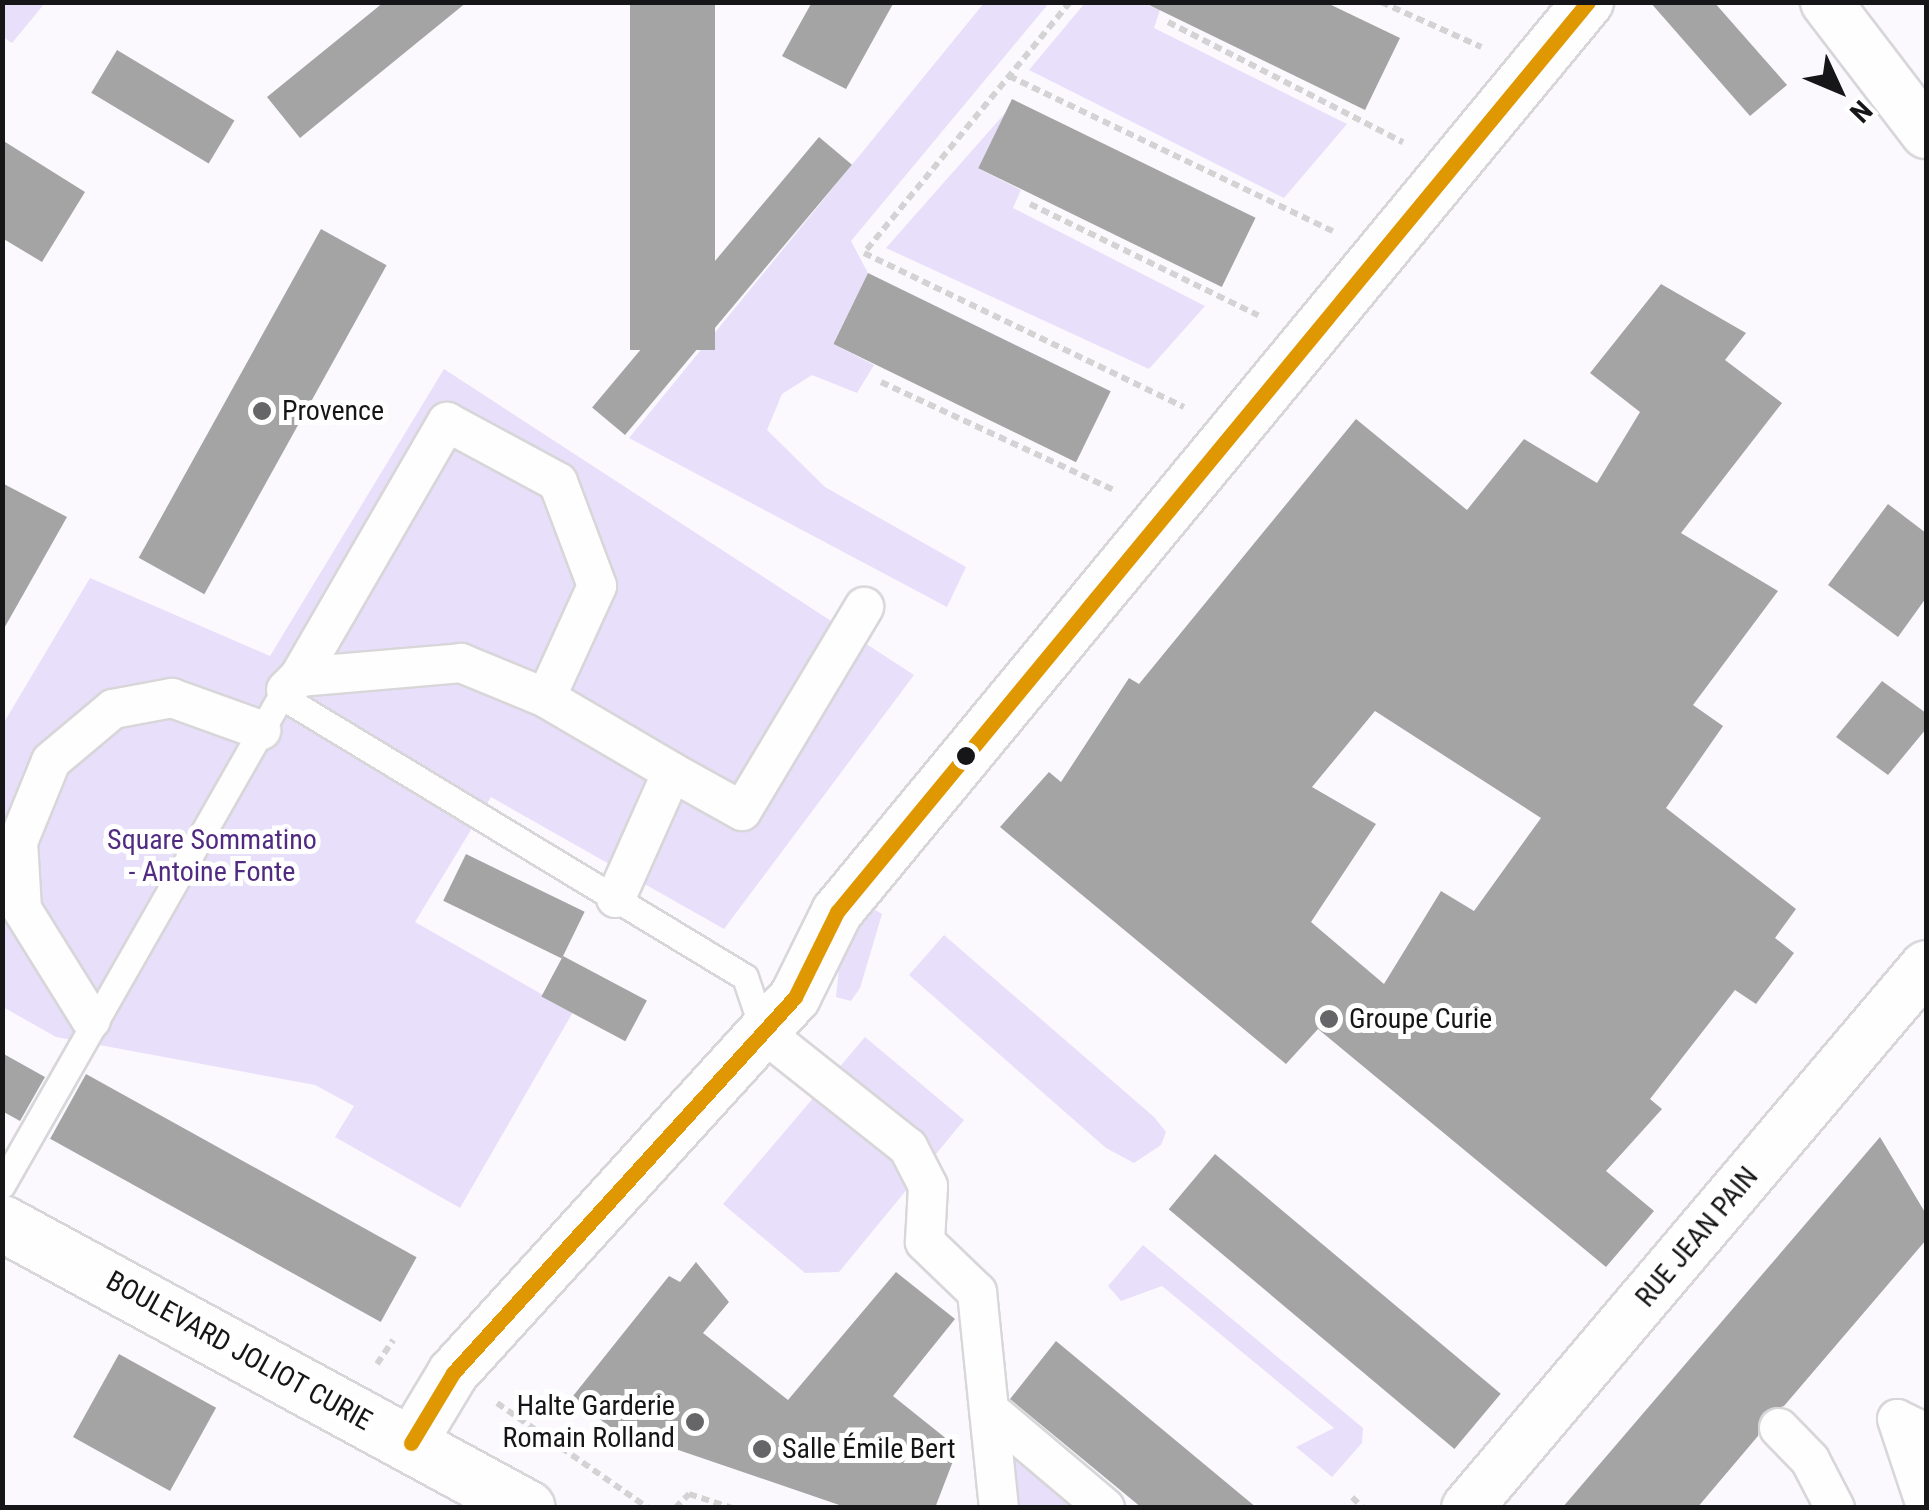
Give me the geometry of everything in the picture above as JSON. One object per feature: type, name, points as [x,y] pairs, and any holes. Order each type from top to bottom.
[{"type":"street","points":[[411,1443],[453,1373],[795,997],[838,912],[1588,2]]},
{"type":"street","points":[[1826,2],[1926,133]]},
{"type":"street","points":[[290,686],[447,422],[558,482],[597,586],[546,698]]},
{"type":"street","points":[[290,686],[460,663],[546,698],[742,812],[864,607]]},
{"type":"street","points":[[91,1020],[22,909],[18,842],[51,761],[114,709],[172,698],[262,730]]},
{"type":"street","points":[[616,898],[672,772]]},
{"type":"street","name":"RUE JEAN PAIN","points":[[1468,1508],[1926,966]]},
{"type":"street","points":[[764,1033],[908,1147],[928,1186],[925,1242],[977,1292],[999,1508]]},
{"type":"street","name":"BOULEVARD JOLIOT CURIE","points":[[2,1223],[527,1508]]},
{"type":"street","points":[[990,1410],[1106,1508]]},
{"type":"street","points":[[1926,1432],[1897,1419],[1926,1506]]},
{"type":"street","points":[[1780,1428],[1810,1460],[1835,1508]]},
{"type":"lane","points":[[2,1185],[91,1020],[290,686],[744,977],[764,1033]]},
{"type":"path","points":[[1070,2],[864,253],[1201,416]]},
{"type":"path","points":[[1381,2],[1491,52]]},
{"type":"path","points":[[1168,22],[1415,147]]},
{"type":"path","points":[[1010,76],[1344,236]]},
{"type":"path","points":[[1030,204],[1274,323]]},
{"type":"path","points":[[881,382],[1133,500]]},
{"type":"path","points":[[489,1397],[648,1508]]},
{"type":"path","points":[[675,1508],[689,1494],[732,1508]]},
{"type":"path","points":[[1352,1496],[1364,1508]]},
{"type":"green space","points":[[2,3],[45,3],[12,43],[3,37]]},
{"type":"green space","points":[[984,3],[1049,3],[851,241],[868,273],[833,344],[874,365],[857,393],[812,375],[782,394],[767,430],[825,487],[966,567],[947,607],[629,438]]},
{"type":"green space","points":[[1085,3],[1143,3],[1160,10],[1154,28],[1347,124],[1284,198],[1029,70]]},
{"type":"green space","points":[[1006,112],[979,169],[1021,190],[1013,208],[1205,306],[1149,369],[886,248]]},
{"type":"green space","name":"Square Sommatino - Antoine Fonte","points":[[444,369],[914,675],[724,929],[491,797],[415,922],[573,1012],[460,1208],[335,1137],[354,1106],[315,1085],[56,1037],[3,1007],[3,724],[90,578],[270,656]]},
{"type":"green space","points":[[867,905],[882,914],[860,988],[851,1001],[836,997],[840,958]]},
{"type":"green space","points":[[944,935],[1154,1117],[1166,1132],[1161,1145],[1134,1163],[1106,1148],[909,975]]},
{"type":"green space","points":[[865,1037],[964,1120],[839,1272],[805,1273],[723,1204]]},
{"type":"green space","points":[[1143,1245],[1363,1428],[1362,1443],[1332,1477],[1296,1447],[1334,1428],[1162,1286],[1121,1301],[1108,1286]]},
{"type":"green space","points":[[1009,1448],[1079,1507],[1019,1507]]},
{"type":"building","points":[[384,2],[467,2],[300,138],[267,97]]},
{"type":"building","points":[[630,2],[715,2],[715,350],[630,350]]},
{"type":"building","points":[[812,2],[894,2],[846,89],[782,56]]},
{"type":"building","points":[[1143,2],[1325,2],[1400,38],[1365,110]]},
{"type":"building","points":[[1650,2],[1714,2],[1787,85],[1750,116]]},
{"type":"building","points":[[117,50],[234,121],[209,163],[91,93]]},
{"type":"building","points":[[1012,99],[1256,218],[1222,287],[978,168]]},
{"type":"building","points":[[819,137],[852,165],[625,435],[592,407]]},
{"type":"building","points":[[2,140],[85,192],[42,262],[2,238]]},
{"type":"building","name":"Provence","points":[[321,229],[387,265],[204,594],[139,558]]},
{"type":"building","points":[[868,273],[1111,391],[1076,462],[833,344]]},
{"type":"building","points":[[1661,284],[1746,333],[1725,360],[1782,403],[1681,533],[1778,591],[1693,705],[1723,726],[1666,808],[1796,909],[1775,938],[1794,953],[1756,1004],[1735,990],[1650,1099],[1662,1109],[1606,1171],[1654,1211],[1606,1267],[1318,1029],[1286,1064],[1000,827],[1049,772],[1061,782],[1129,678],[1139,684],[1356,419],[1467,510],[1524,439],[1597,483],[1640,412],[1590,373]],"holes":[[[1375,711],[1541,818],[1474,911],[1441,891],[1384,984],[1311,922],[1376,824],[1312,787]]]},
{"type":"building","points":[[2,483],[67,517],[2,632]]},
{"type":"building","points":[[1888,504],[1926,533],[1926,598],[1898,637],[1828,585]]},
{"type":"building","points":[[1882,681],[1926,713],[1926,729],[1888,775],[1836,737]]},
{"type":"building","points":[[466,854],[585,912],[562,959],[443,901]]},
{"type":"building","points":[[563,956],[647,1001],[625,1041],[541,997]]},
{"type":"building","points":[[2,1053],[45,1077],[20,1121],[2,1111]]},
{"type":"building","points":[[86,1074],[417,1257],[381,1322],[50,1139]]},
{"type":"building","points":[[1880,1137],[1926,1214],[1926,1240],[1784,1406],[1763,1413],[1758,1436],[1697,1508],[1562,1508]]},
{"type":"building","points":[[1215,1154],[1501,1394],[1454,1449],[1169,1209]]},
{"type":"building","points":[[696,1262],[729,1302],[703,1333],[788,1400],[896,1272],[955,1319],[893,1396],[958,1448],[935,1508],[848,1508],[608,1426],[573,1396],[669,1276],[680,1282]]},
{"type":"building","points":[[1056,1341],[1257,1508],[1142,1508],[1010,1399]]},
{"type":"building","points":[[119,1354],[216,1408],[170,1491],[73,1437]]},
{"type":"transit line","points":[[411,1443],[453,1373],[795,997],[837,912],[1588,2]]},
{"type":"place","name":"Provence","points":[[262,411]]},
{"type":"place","name":"Groupe Curie","points":[[1329,1019]]},
{"type":"place","name":"Halte Garderie Romain Rolland","points":[[695,1422]]},
{"type":"place","name":"Salle Émile Bert","points":[[762,1449]]}]
